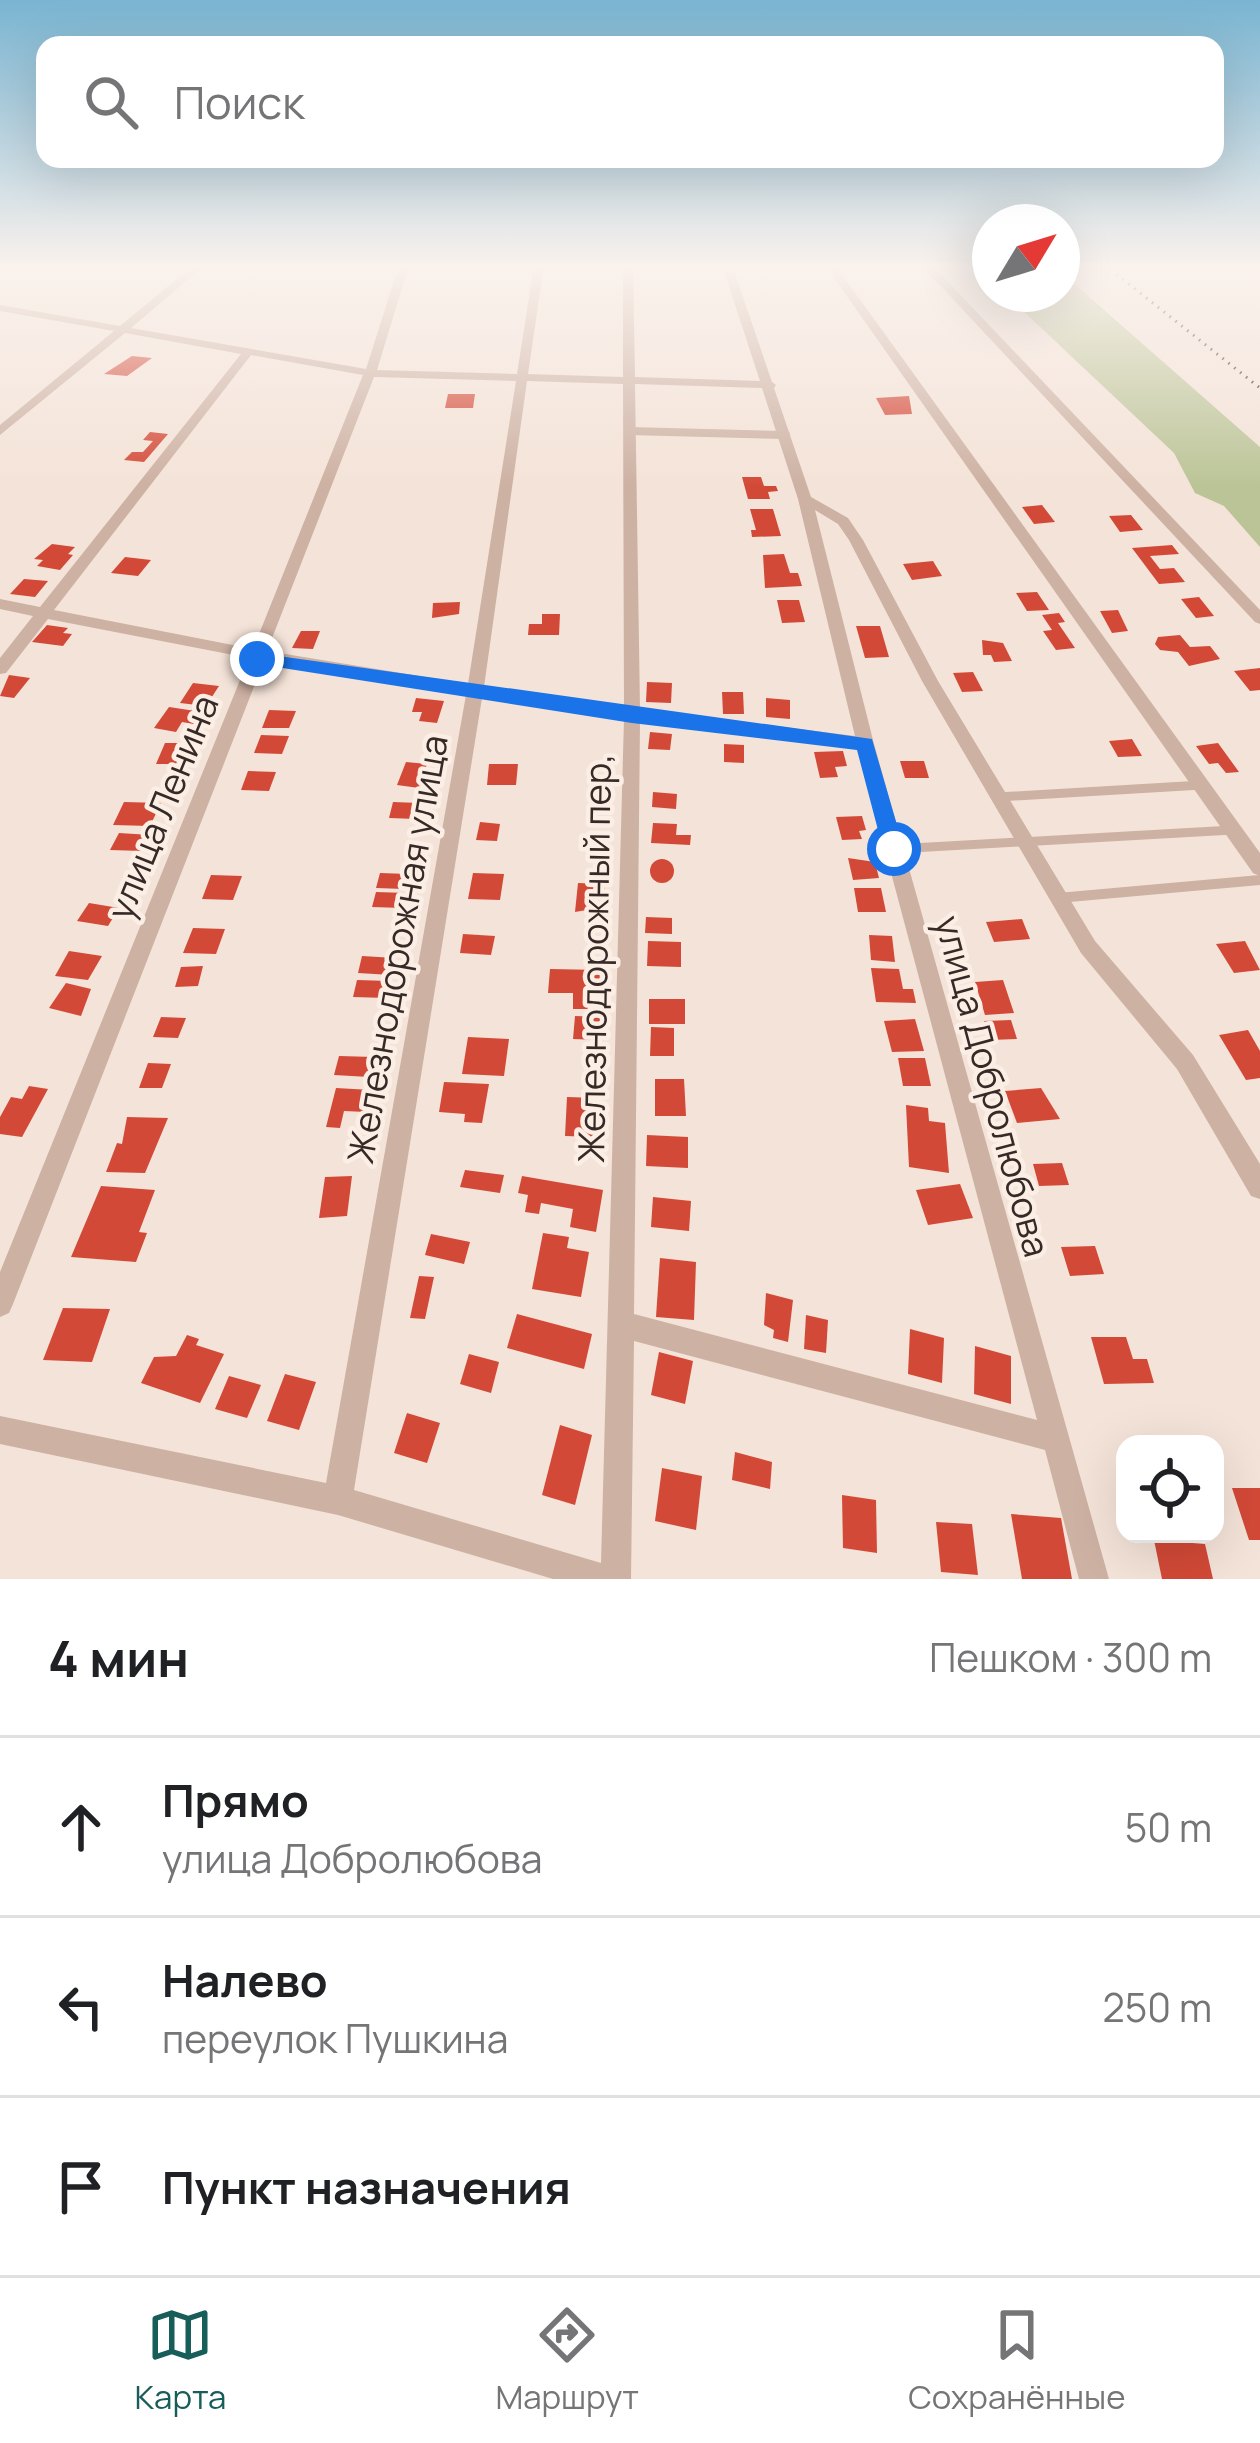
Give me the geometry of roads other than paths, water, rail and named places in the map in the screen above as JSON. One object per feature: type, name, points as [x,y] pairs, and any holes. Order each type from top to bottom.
[{"type":"street","points":[[0,431],[117,339]]},
{"type":"street","points":[[171,339],[370,373],[770,385]]},
{"type":"street","name":"улица Ленина","points":[[0,1304],[381,339]]},
{"type":"street","name":"Железнодорожная улица","points":[[338,1500],[475,690],[528,339]]},
{"type":"street","name":"Железнодорожный пер,","points":[[616,1579],[632,716],[627,339]]},
{"type":"street","name":"улица Добролюбова","points":[[753,339],[805,499],[865,744],[1094,1579]]},
{"type":"street","points":[[883,339],[1260,868]]},
{"type":"street","points":[[995,339],[1260,620]]},
{"type":"street","points":[[0,669],[248,352]]},
{"type":"street","points":[[805,499],[843,521],[856,540],[998,797],[1088,947],[1185,1062],[1260,1187]]},
{"type":"street","points":[[0,604],[257,659],[632,716],[865,744]]},
{"type":"street","points":[[621,1324],[1055,1439]]},
{"type":"street","points":[[0,1430],[338,1500],[604,1579]]},
{"type":"lane","points":[[627,430],[786,435]]},
{"type":"lane","points":[[998,797],[1202,785]]},
{"type":"lane","points":[[894,849],[1233,830]]},
{"type":"lane","points":[[1058,898],[1260,880]]},
{"type":"railway","points":[[1198,339],[1260,388]]}]
